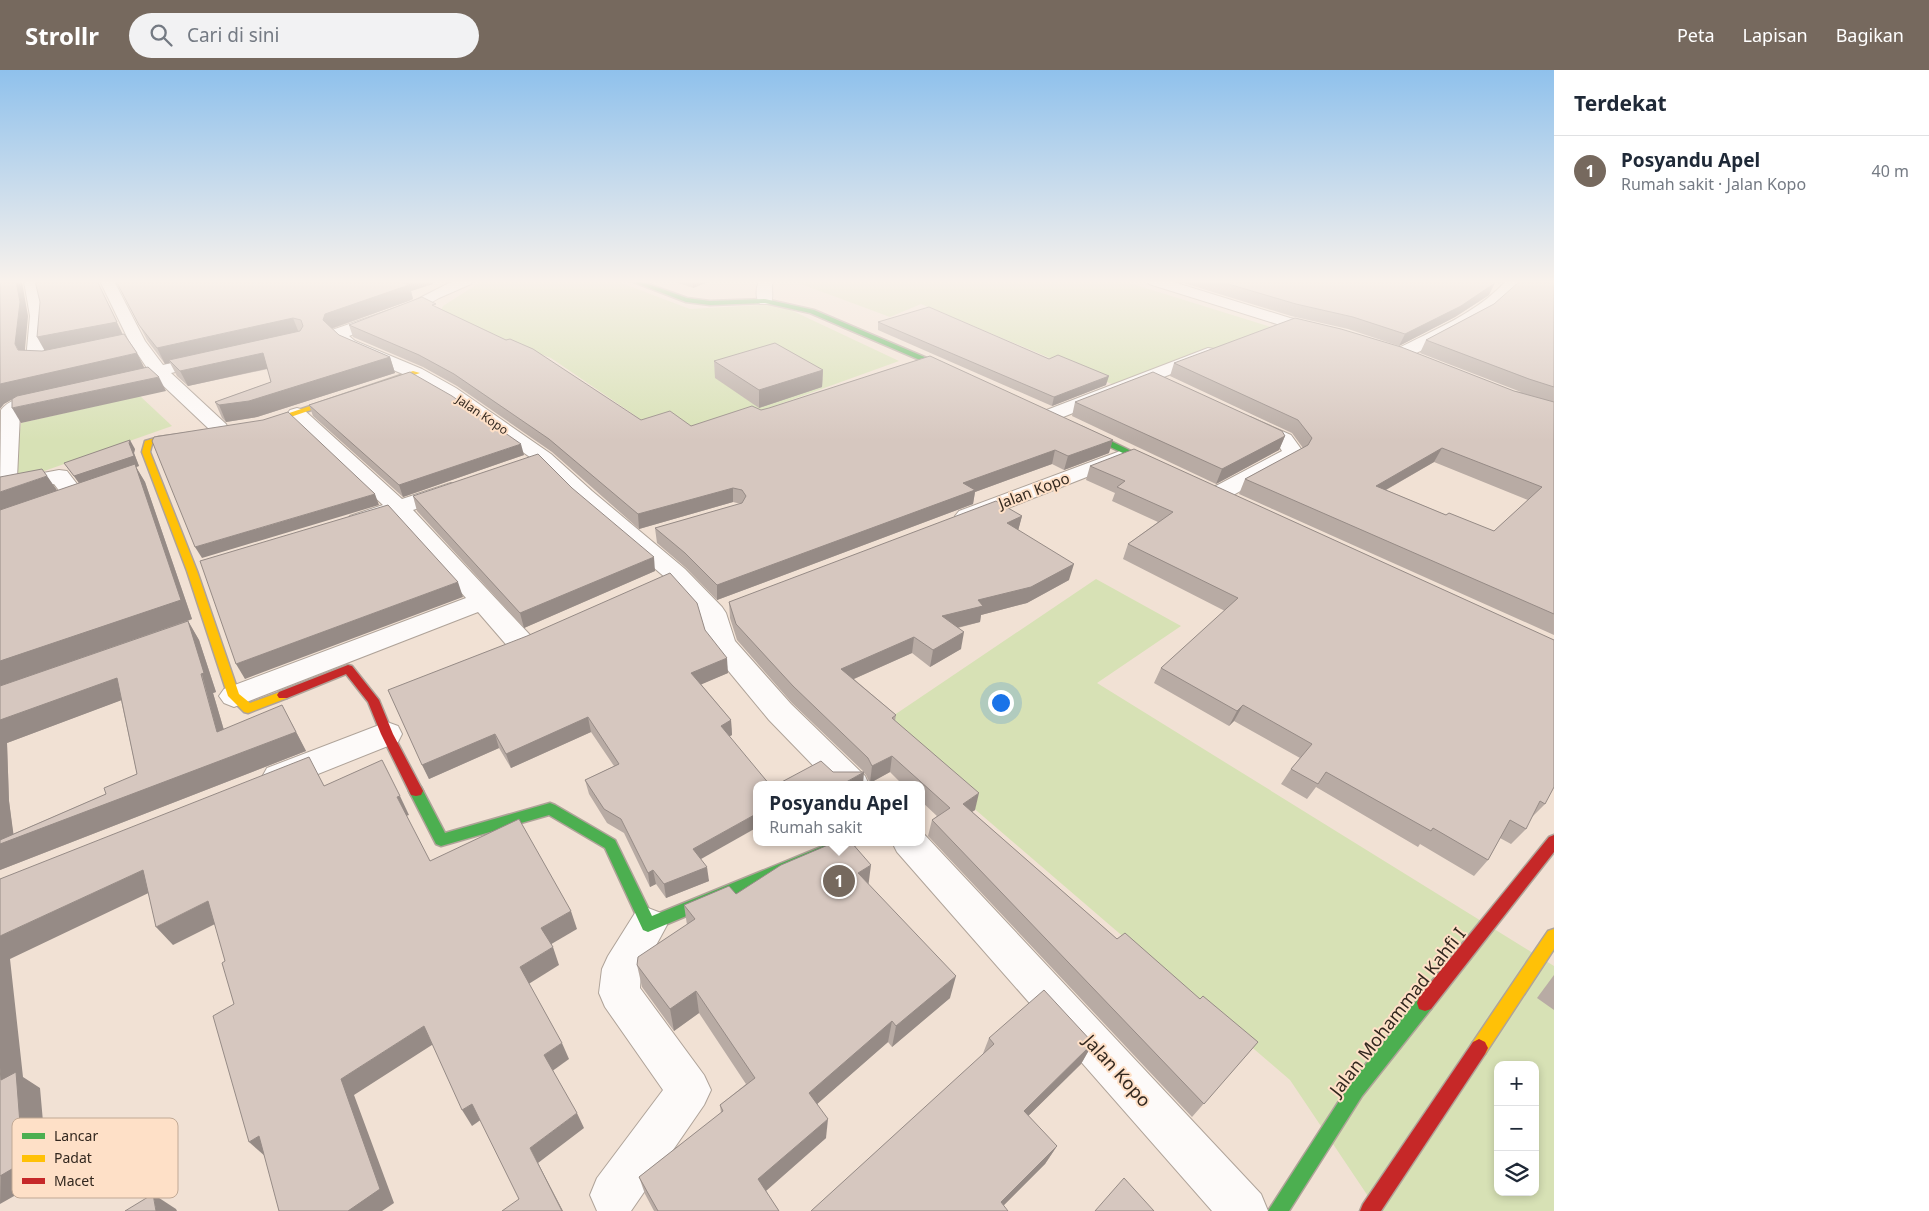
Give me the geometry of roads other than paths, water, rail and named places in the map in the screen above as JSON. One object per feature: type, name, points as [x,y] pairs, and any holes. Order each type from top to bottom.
[{"type":"street","points":[[37,334],[35,360],[51,360],[80,354]]},
{"type":"street","points":[[135,334],[158,371],[219,428],[214,432],[159,439],[148,443],[144,472],[201,568],[210,624],[234,696],[248,709],[348,669],[373,700],[387,734],[442,840],[550,809],[610,844],[648,925]]},
{"type":"street","name":"Jalan Kopo","points":[[338,334],[349,345],[416,374],[472,408],[544,458],[584,496],[676,574],[723,610],[722,644],[780,712],[849,781]]},
{"type":"street","points":[[866,334],[972,380]]},
{"type":"street","points":[[1401,354],[1437,334]]},
{"type":"street","points":[[118,345],[138,341]]},
{"type":"street","points":[[1046,413],[1150,376],[1223,347]]},
{"type":"street","points":[[1384,348],[1420,361]]},
{"type":"street","points":[[100,385],[224,356]]},
{"type":"street","points":[[901,370],[929,360]]},
{"type":"street","points":[[244,428],[297,414],[416,374]]},
{"type":"street","points":[[1150,376],[1177,389]]},
{"type":"street","points":[[62,395],[20,404],[11,410],[3,457],[5,487],[59,476],[75,497]]},
{"type":"street","points":[[1046,413],[1175,474]]},
{"type":"street","points":[[297,414],[399,508],[520,642]]},
{"type":"street","points":[[1220,493],[1294,453],[1284,439],[1230,414]]},
{"type":"street","name":"Jalan Kopo","points":[[944,525],[1130,454]]},
{"type":"street","points":[[517,467],[544,458]]},
{"type":"street","points":[[333,528],[472,483]]},
{"type":"street","points":[[636,539],[663,532]]},
{"type":"street","points":[[650,585],[676,574]]},
{"type":"street","points":[[234,696],[482,602]]},
{"type":"street","points":[[182,634],[210,624]]},
{"type":"street","points":[[492,653],[546,631]]},
{"type":"street","points":[[373,700],[400,689]]},
{"type":"street","points":[[249,788],[387,734]]},
{"type":"street","name":"Jalan Mohammad Kahfi I","points":[[1278,1211],[1356,1090],[1554,841]]},
{"type":"street","points":[[614,1195],[689,1090],[619,993],[622,969],[648,925],[839,846]]},
{"type":"street","name":"Jalan Kopo","points":[[913,846],[1244,1211]]},
{"type":"street","points":[[1370,1211],[1554,936]]},
{"type":"place","name":"Posyandu Apel","points":[[839,881]]}]
